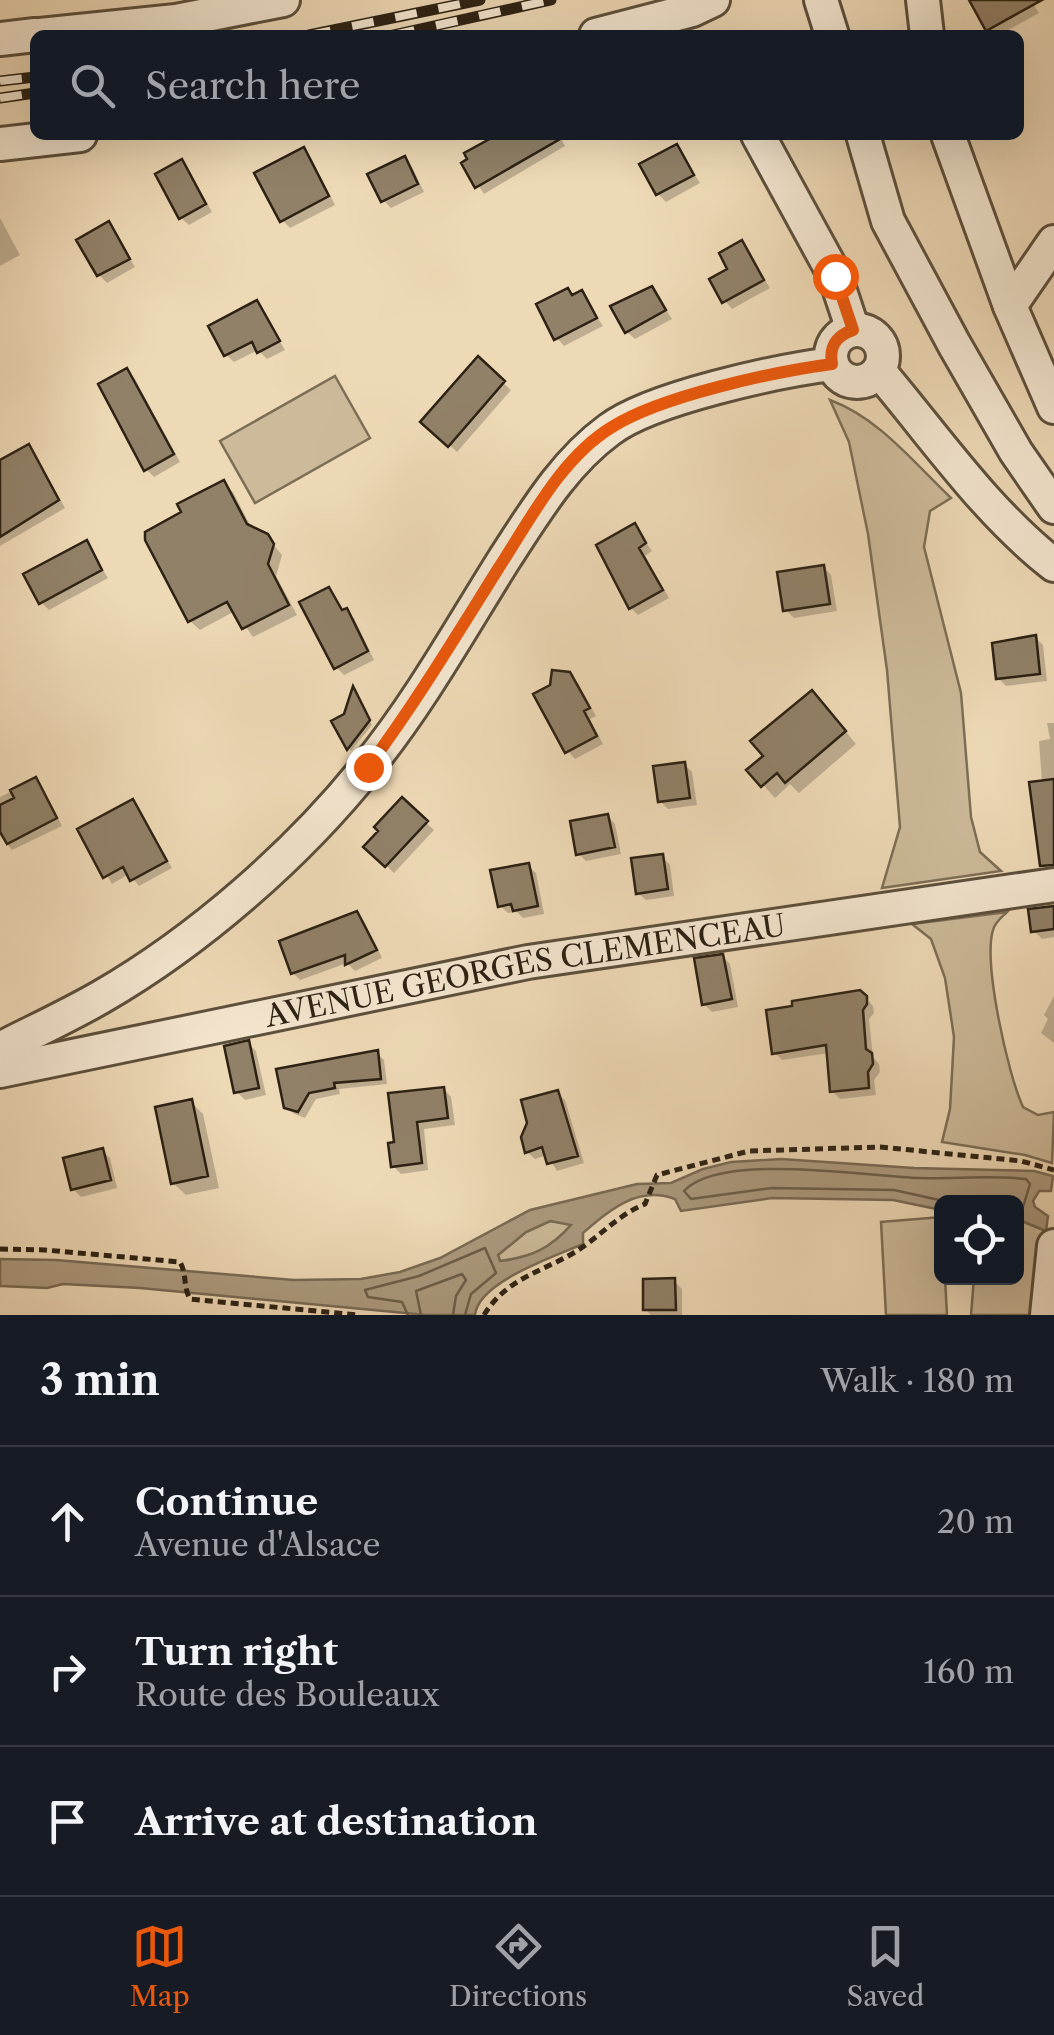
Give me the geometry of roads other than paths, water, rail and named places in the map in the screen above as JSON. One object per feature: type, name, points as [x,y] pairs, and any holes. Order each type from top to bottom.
[{"type":"street","points":[[87,30],[176,21],[283,0]]},
{"type":"street","points":[[923,0],[927,30]]},
{"type":"street","points":[[623,30],[704,15]]},
{"type":"street","points":[[0,39],[30,36]]},
{"type":"street","points":[[0,144],[36,140]]},
{"type":"street","points":[[761,140],[835,276],[853,330]]},
{"type":"street","points":[[864,140],[888,221],[954,344],[1051,500]]},
{"type":"street","points":[[950,140],[1010,306],[1054,406]]},
{"type":"street","points":[[1010,306],[1054,242]]},
{"type":"street","points":[[853,330],[870,333],[884,354],[879,371],[865,381],[841,378],[832,364],[830,355],[837,339],[853,330]]},
{"type":"street","points":[[0,1049],[102,996],[233,902],[330,810],[398,727],[542,500],[582,451],[612,427],[659,405],[793,369],[832,364]]},
{"type":"street","points":[[879,371],[1021,540],[1054,565]]},
{"type":"street","points":[[995,511],[1051,500]]},
{"type":"street","points":[[1021,540],[1051,500]]},
{"type":"street","name":"AVENUE GEORGES CLEMENCEAU","points":[[0,1071],[528,962],[1054,885]]},
{"type":"street","points":[[102,996],[122,1046]]},
{"type":"street","points":[[1047,1315],[1054,1246]]},
{"type":"water","points":[[781,1159],[1034,1171],[1053,1176],[1051,1191],[1039,1191],[1033,1201],[1048,1216],[1046,1231],[1024,1222],[1024,1195],[934,1195],[934,1209],[893,1200],[772,1198],[681,1211],[675,1199],[649,1195],[625,1202],[604,1216],[583,1233],[583,1244],[503,1281],[479,1303],[475,1315],[426,1315],[140,1288],[0,1286],[0,1259],[294,1280],[361,1279],[400,1272],[440,1258],[530,1210],[637,1184],[671,1183],[731,1162]],"holes":[[[550,1221],[571,1225],[556,1240],[521,1257],[500,1261],[498,1255],[526,1232]]]},
{"type":"railway","points":[[333,30],[480,0]]},
{"type":"railway","points":[[416,30],[551,0]]},
{"type":"railway","points":[[0,81],[30,78]]},
{"type":"railway","points":[[0,98],[30,94]]}]
